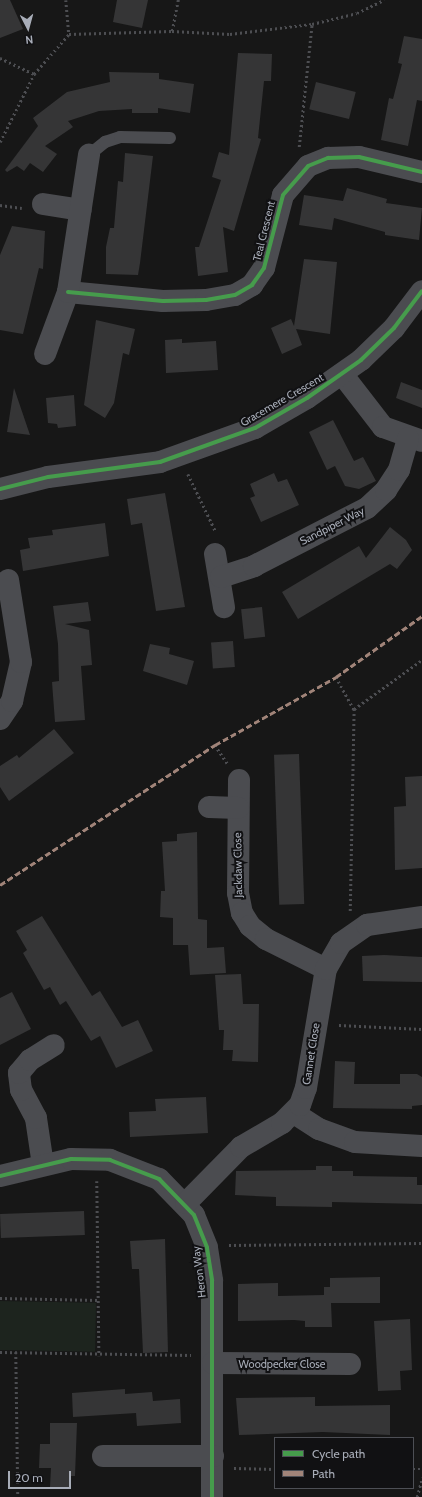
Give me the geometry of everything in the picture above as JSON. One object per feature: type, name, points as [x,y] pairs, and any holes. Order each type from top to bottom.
[{"type":"street","points":[[45,354],[68,292],[89,155]]},
{"type":"street","name":"Teal Crescent","points":[[68,292],[182,301],[221,298],[243,291],[264,268],[283,195],[303,170],[328,158],[349,157],[422,172]]},
{"type":"street","points":[[43,204],[81,210]]},
{"type":"street","name":"Gracemere Crescent","points":[[0,489],[48,476],[145,465],[180,457],[255,428],[342,374],[379,344],[422,291]]},
{"type":"street","name":"Sandpiper Way","points":[[221,577],[254,566],[367,508],[386,490],[399,470],[415,440],[393,433],[375,419],[342,374]]},
{"type":"street","points":[[215,554],[221,577],[224,607]]},
{"type":"street","points":[[0,719],[12,701],[20,675],[20,646],[7,617],[8,580]]},
{"type":"street","name":"Jackdaw Close","points":[[239,780],[238,893],[245,920],[271,942],[326,968]]},
{"type":"street","points":[[209,807],[238,808]]},
{"type":"street","points":[[350,934],[377,922],[422,917]]},
{"type":"street","name":"Gannet Close","points":[[294,1113],[306,1088],[326,968],[350,934]]},
{"type":"street","points":[[43,1165],[36,1118],[21,1090],[19,1073],[30,1060],[54,1045]]},
{"type":"street","points":[[186,1203],[241,1147],[294,1113],[319,1129],[355,1142],[422,1146]]},
{"type":"street","name":"Heron Way","points":[[0,1176],[43,1165],[97,1158],[146,1172],[186,1203],[207,1248],[212,1281],[212,1497]]},
{"type":"street","name":"Woodpecker Close","points":[[213,1363],[350,1364]]},
{"type":"street","points":[[103,1456],[213,1462]]},
{"type":"lane","points":[[89,155],[105,142],[120,137],[170,138]]},
{"type":"path","points":[[0,142],[34,74],[69,34],[66,0]]},
{"type":"path","points":[[172,31],[178,0]]},
{"type":"path","points":[[69,34],[172,31],[230,34],[312,24],[357,13],[384,0]]},
{"type":"path","points":[[303,170],[298,141],[312,24]]},
{"type":"path","points":[[0,58],[34,74]]},
{"type":"path","points":[[180,457],[221,542],[215,554]]},
{"type":"path","points":[[354,709],[422,660]]},
{"type":"path","points":[[336,677],[354,709],[350,934]]},
{"type":"path","points":[[316,1024],[422,1029]]},
{"type":"path","points":[[97,1158],[99,1356]]},
{"type":"path","points":[[207,1248],[422,1243]]},
{"type":"path","points":[[0,1298],[99,1300]]},
{"type":"path","points":[[0,1352],[99,1356],[192,1355],[192,1348]]},
{"type":"path","points":[[16,1352],[18,1497]]},
{"type":"path","points":[[213,1462],[274,1469]]},
{"type":"path","points":[[417,1497],[422,1478]]},
{"type":"shaded area","points":[[0,1301],[96,1303],[95,1352],[0,1350]]},
{"type":"building","points":[[0,0],[10,0],[23,29],[0,38]]},
{"type":"building","points":[[117,0],[148,0],[142,28],[113,22]]},
{"type":"building","points":[[404,36],[422,39],[422,101],[417,100],[408,146],[381,140],[389,98],[393,99],[402,64],[398,63]]},
{"type":"building","points":[[238,53],[272,54],[271,81],[264,81],[258,138],[261,139],[234,231],[223,227],[228,272],[198,276],[195,247],[199,247],[221,180],[212,177],[219,152],[229,155]]},
{"type":"building","points":[[109,72],[159,73],[159,79],[194,84],[190,113],[158,108],[158,113],[132,113],[132,109],[99,111],[68,121],[73,127],[45,146],[57,154],[43,172],[30,163],[24,171],[17,166],[7,172],[5,170],[38,126],[33,118],[67,92],[110,82]]},
{"type":"building","points":[[316,82],[356,92],[349,119],[309,109]]},
{"type":"building","points":[[125,153],[153,156],[138,275],[106,274],[106,247],[110,228],[114,228],[118,181],[123,182]]},
{"type":"building","points":[[347,188],[387,199],[386,203],[422,208],[419,240],[385,235],[385,232],[334,218],[332,230],[299,225],[304,195],[343,201]]},
{"type":"building","points":[[12,226],[45,231],[43,269],[39,268],[23,334],[0,330],[0,255]]},
{"type":"building","points":[[304,259],[337,262],[330,334],[296,329],[302,345],[282,354],[271,328],[291,319],[294,326]]},
{"type":"building","points":[[96,320],[135,329],[129,355],[123,353],[114,403],[105,418],[84,405]]},
{"type":"building","points":[[182,339],[182,343],[216,341],[218,370],[166,373],[165,340]]},
{"type":"building","points":[[401,382],[422,390],[422,408],[396,398]]},
{"type":"building","points":[[14,388],[30,435],[7,432]]},
{"type":"building","points":[[74,395],[76,426],[58,428],[57,424],[48,423],[46,398]]},
{"type":"building","points":[[333,420],[354,461],[363,457],[376,481],[359,489],[345,486],[335,466],[327,470],[309,432]]},
{"type":"building","points":[[274,473],[278,482],[287,479],[299,505],[261,522],[250,498],[255,496],[250,484]]},
{"type":"building","points":[[165,493],[185,607],[156,611],[142,523],[131,525],[127,499]]},
{"type":"building","points":[[105,523],[109,556],[23,571],[20,550],[30,548],[28,538],[53,535],[52,530]]},
{"type":"building","points":[[390,527],[406,540],[412,550],[397,569],[390,564],[298,619],[282,592],[359,546],[366,558]]},
{"type":"building","points":[[88,602],[91,621],[65,624],[89,630],[92,665],[81,666],[85,720],[55,722],[52,682],[59,681],[58,644],[53,606]]},
{"type":"building","points":[[262,607],[265,637],[244,639],[241,609]]},
{"type":"building","points":[[233,641],[235,667],[213,668],[211,643]]},
{"type":"building","points":[[150,644],[170,648],[169,654],[194,661],[187,685],[143,671]]},
{"type":"building","points":[[54,729],[74,753],[9,801],[0,787],[0,766],[17,755],[19,758]]},
{"type":"building","points":[[299,754],[304,904],[279,905],[274,755]]},
{"type":"building","points":[[422,776],[422,868],[395,870],[394,807],[406,806],[405,777]]},
{"type":"building","points":[[197,832],[198,919],[207,920],[207,948],[224,947],[226,973],[190,975],[188,945],[173,945],[173,918],[160,917],[161,891],[165,891],[162,842],[177,841],[177,834]]},
{"type":"building","points":[[42,916],[92,996],[100,991],[122,1027],[138,1020],[153,1051],[116,1068],[100,1036],[91,1041],[66,1001],[60,1005],[50,987],[44,990],[23,953],[27,950],[16,931]]},
{"type":"building","points":[[384,955],[422,957],[422,982],[363,981],[362,956]]},
{"type":"building","points":[[241,974],[243,1004],[259,1004],[258,1062],[232,1061],[233,1050],[223,1050],[224,1030],[219,1030],[215,975]]},
{"type":"building","points":[[12,992],[31,1029],[0,1045],[0,998]]},
{"type":"building","points":[[335,1061],[355,1062],[354,1084],[400,1084],[400,1074],[417,1074],[422,1077],[422,1105],[412,1106],[412,1109],[333,1108]]},
{"type":"building","points":[[206,1097],[208,1133],[130,1137],[129,1112],[156,1111],[155,1099]]},
{"type":"building","points":[[316,1166],[332,1166],[332,1171],[353,1171],[353,1176],[417,1177],[417,1185],[422,1185],[422,1204],[332,1202],[332,1207],[276,1206],[276,1197],[235,1195],[236,1171],[316,1170]]},
{"type":"building","points":[[84,1211],[85,1235],[1,1238],[0,1214]]},
{"type":"building","points":[[165,1239],[168,1352],[143,1353],[139,1269],[132,1269],[130,1241]]},
{"type":"building","points":[[380,1277],[380,1303],[331,1303],[332,1327],[305,1327],[305,1321],[294,1320],[238,1321],[238,1284],[278,1283],[278,1296],[324,1295],[324,1287],[330,1287],[330,1278]]},
{"type":"building","points":[[410,1319],[412,1370],[400,1371],[401,1390],[378,1391],[374,1321]]},
{"type":"building","points":[[125,1389],[125,1394],[152,1392],[153,1401],[180,1399],[181,1423],[137,1426],[136,1413],[73,1417],[72,1393]]},
{"type":"building","points":[[315,1397],[315,1406],[390,1405],[390,1435],[323,1432],[239,1435],[236,1398]]},
{"type":"building","points":[[50,1423],[77,1423],[75,1476],[70,1476],[70,1487],[50,1487],[51,1468],[39,1468],[40,1444],[50,1444]]},
{"type":"marked path","points":[[0,885],[215,745],[336,677],[422,616]]},
{"type":"cycle path","points":[[68,292],[163,301],[206,300],[235,295],[252,285],[264,268],[283,195],[308,166],[328,158],[359,157],[422,172]]},
{"type":"cycle path","points":[[0,489],[48,477],[160,462],[255,428],[307,398],[361,360],[394,328],[422,291]]},
{"type":"cycle path","points":[[0,1176],[71,1159],[110,1160],[159,1179],[194,1215],[207,1248],[212,1281],[212,1497]]}]
